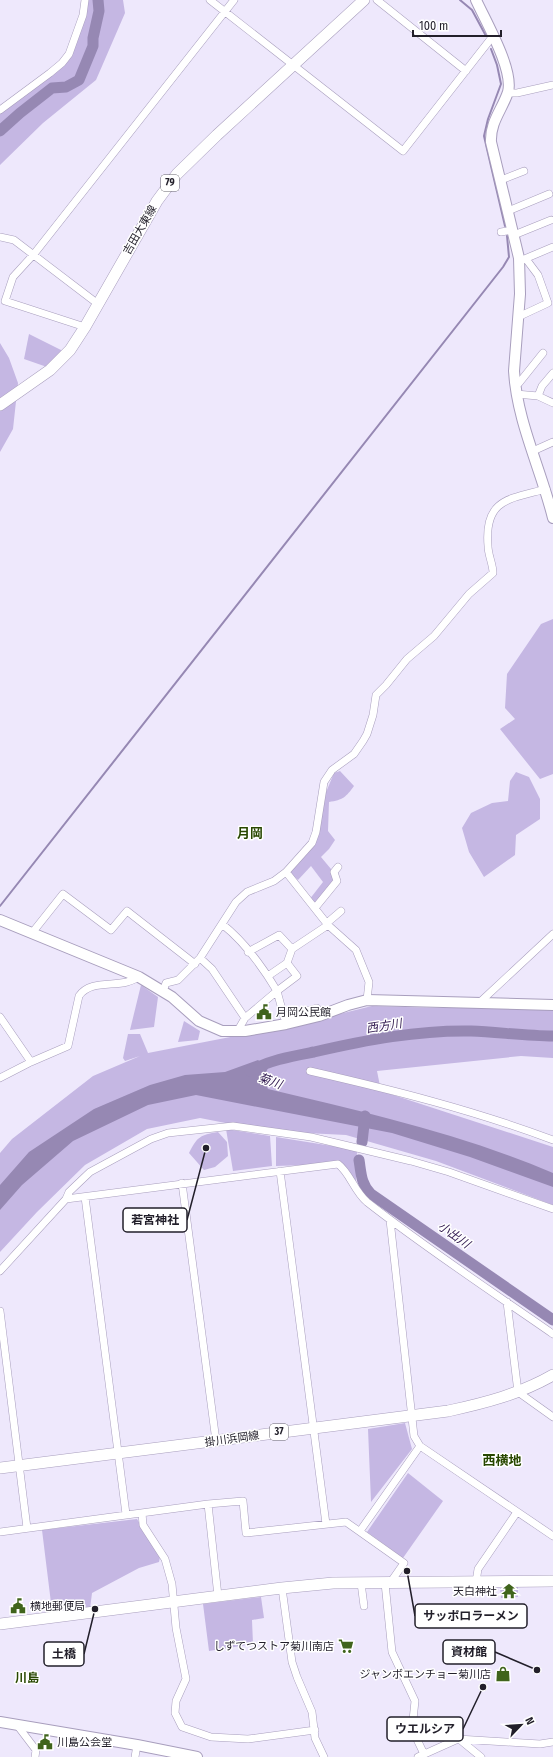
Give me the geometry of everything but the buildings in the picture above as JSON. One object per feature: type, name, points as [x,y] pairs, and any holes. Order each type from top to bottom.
[{"type":"main road","name":"吉田大東線","points":[[0,404],[50,370],[70,350],[85,327],[157,201],[177,174],[205,146],[364,0]]},
{"type":"main road","name":"掛川浜岡線","points":[[0,1468],[216,1441],[471,1406],[518,1392],[553,1375]]},
{"type":"main road","points":[[0,1624],[174,1603],[282,1588],[333,1584],[553,1581]]},
{"type":"street","points":[[0,110],[62,63],[69,54],[81,23],[85,0]]},
{"type":"street","points":[[210,0],[403,151],[493,36]]},
{"type":"street","points":[[85,327],[5,301],[14,277],[34,254],[234,0]]},
{"type":"street","points":[[377,0],[466,71]]},
{"type":"street","points":[[476,0],[508,71],[510,82],[490,134],[513,232],[522,260],[514,371],[516,394],[521,417],[546,490],[553,518]]},
{"type":"street","points":[[507,93],[517,93],[553,85]]},
{"type":"street","points":[[501,180],[524,171]]},
{"type":"street","points":[[508,211],[549,194]]},
{"type":"street","points":[[501,232],[513,232],[551,220]]},
{"type":"street","points":[[0,236],[14,240],[98,304]]},
{"type":"street","points":[[522,260],[553,247]]},
{"type":"street","points":[[518,317],[551,305],[538,275],[522,260]]},
{"type":"street","points":[[515,383],[519,383],[543,353]]},
{"type":"street","points":[[538,396],[542,386],[553,373]]},
{"type":"street","points":[[516,394],[538,396],[553,403]]},
{"type":"street","points":[[533,451],[553,442]]},
{"type":"street","points":[[163,991],[166,983],[178,980],[200,958],[236,902],[247,892],[274,880],[286,872],[312,843],[316,832],[324,782],[332,770],[354,754],[363,741],[367,734],[376,695],[407,659],[434,636],[469,594],[492,573],[493,565],[488,548],[487,533],[491,514],[497,506],[509,499],[546,490]]},
{"type":"street","points":[[315,908],[337,881],[334,872],[338,867]]},
{"type":"street","points":[[286,872],[328,924],[356,950],[369,982],[368,1000]]},
{"type":"street","points":[[32,933],[63,894],[111,930],[127,911],[194,964]]},
{"type":"street","points":[[268,976],[287,963],[292,949],[328,924],[341,911]]},
{"type":"street","points":[[0,920],[139,977],[163,991],[199,1021],[222,1031],[236,1032],[322,1015],[348,1005],[368,1000],[553,1005]]},
{"type":"street","points":[[222,924],[235,934],[248,952],[256,958],[277,991],[284,1017],[317,1008],[322,1015]]},
{"type":"street","points":[[479,1003],[553,934]]},
{"type":"street","points":[[248,952],[279,935],[292,949]]},
{"type":"street","points":[[200,958],[212,969],[244,1018]]},
{"type":"street","points":[[236,1032],[244,1018],[297,976],[287,963]]},
{"type":"street","points":[[0,1078],[31,1062],[68,1046],[79,996],[82,991],[90,987],[127,982],[139,977]]},
{"type":"street","points":[[0,1017],[31,1062]]},
{"type":"street","points":[[310,1071],[403,1092],[468,1110],[553,1140]]},
{"type":"street","points":[[0,1271],[66,1199],[68,1192],[90,1172],[150,1139],[168,1132],[233,1126],[310,1137],[411,1161],[449,1172],[553,1210]]},
{"type":"street","points":[[66,1199],[338,1164],[342,1167],[362,1198],[390,1220],[553,1334]]},
{"type":"street","points":[[280,1171],[326,1524]]},
{"type":"street","points":[[182,1183],[216,1441]]},
{"type":"street","points":[[85,1197],[126,1514]]},
{"type":"street","points":[[390,1220],[414,1436],[420,1446],[553,1536]]},
{"type":"street","points":[[507,1302],[518,1392],[553,1417]]},
{"type":"street","points":[[0,1311],[27,1528]]},
{"type":"street","points":[[360,1531],[420,1446]]},
{"type":"street","points":[[0,1532],[126,1514],[243,1501],[246,1533],[346,1522],[404,1563],[388,1583],[392,1652],[415,1701],[412,1729],[421,1756],[458,1739],[540,1744],[553,1742]]},
{"type":"street","points":[[208,1504],[218,1596]]},
{"type":"street","points":[[476,1582],[478,1569],[517,1512]]},
{"type":"street","points":[[142,1513],[145,1530],[165,1559],[172,1584],[176,1628],[186,1679],[176,1701],[175,1713],[182,1727],[212,1737],[248,1739],[315,1730]]},
{"type":"street","points":[[361,1583],[364,1606]]},
{"type":"street","points":[[282,1588],[292,1662],[297,1678],[312,1712],[315,1738],[324,1757]]},
{"type":"street","points":[[0,1722],[137,1745],[197,1757]]},
{"type":"street","points":[[17,1725],[36,1750],[35,1757]]},
{"type":"street","points":[[458,1739],[481,1757]]},
{"type":"street","points":[[135,1757],[137,1745]]},
{"type":"shaded area","points":[[84,0],[123,0],[125,13],[96,80],[43,123],[0,165],[0,112],[68,59]]},
{"type":"shaded area","points":[[29,334],[63,351],[47,367],[24,359]]},
{"type":"shaded area","points":[[0,343],[9,358],[18,383],[13,429],[0,452]]},
{"type":"shaded area","points":[[553,619],[553,774],[540,779],[500,729],[515,719],[505,708],[507,674],[541,624]]},
{"type":"shaded area","points":[[340,771],[354,786],[344,797],[329,802],[328,831],[335,840],[321,857],[331,869],[334,881],[317,906],[309,900],[323,882],[311,866],[298,880],[290,873],[316,841],[324,797],[334,773]]},
{"type":"shaded area","points":[[516,772],[529,777],[540,799],[540,819],[516,835],[515,855],[484,877],[469,852],[462,828],[471,813],[492,803],[508,801],[510,781]]},
{"type":"shaded area","points":[[141,985],[158,997],[154,1027],[130,1030]]},
{"type":"shaded area","points":[[372,1006],[438,1008],[553,1007],[553,1058],[521,1056],[377,1071],[381,1091],[553,1147],[553,1205],[436,1161],[346,1135],[266,1131],[200,1118],[147,1129],[85,1165],[37,1212],[0,1252],[0,1153],[12,1139],[93,1076],[140,1056],[125,1061],[123,1058],[128,1034],[140,1034],[148,1053],[303,1023]]},
{"type":"shaded area","points":[[184,1021],[200,1031],[198,1040],[178,1042]]},
{"type":"shaded area","points":[[258,1060],[268,1068],[263,1079],[268,1089],[340,1106],[448,1135],[519,1159],[553,1173],[553,1187],[470,1157],[392,1133],[196,1095],[148,1105],[73,1141],[22,1185],[0,1210],[0,1185],[29,1152],[94,1109],[150,1085],[185,1075],[225,1072]]},
{"type":"shaded area","points":[[226,1129],[270,1136],[272,1166],[233,1171]]},
{"type":"shaded area","points":[[218,1132],[227,1142],[228,1156],[215,1167],[204,1170],[189,1153],[197,1140],[207,1134]]},
{"type":"shaded area","points":[[276,1137],[357,1150],[356,1186],[337,1164],[276,1166]]},
{"type":"shaded area","points":[[405,1423],[412,1449],[371,1502],[368,1429]]},
{"type":"shaded area","points":[[408,1473],[443,1501],[403,1558],[367,1532]]},
{"type":"shaded area","points":[[137,1519],[160,1557],[159,1562],[139,1568],[92,1593],[90,1609],[52,1611],[42,1530]]},
{"type":"shaded area","points":[[518,1587],[518,1597],[501,1598],[500,1588]]},
{"type":"shaded area","points":[[261,1597],[264,1618],[252,1620],[253,1644],[209,1651],[203,1604]]},
{"type":"waterway","points":[[0,131],[52,88],[66,87],[79,80],[93,46],[93,38],[99,11],[98,0]]},
{"type":"waterway","points":[[460,0],[472,10],[486,36]]},
{"type":"waterway","points":[[491,49],[497,65],[501,84],[488,119],[484,136],[505,226]]},
{"type":"waterway","points":[[0,906],[503,267],[509,257],[507,236]]},
{"type":"waterway","name":"西方川","points":[[250,1071],[273,1061],[290,1057],[373,1040],[412,1034],[471,1031],[553,1036]]},
{"type":"waterway","name":"小出川","points":[[362,1142],[365,1116]]},
{"type":"waterway","name":"小出川","points":[[359,1160],[363,1182],[371,1194],[553,1320]]},
{"type":"place","name":"月岡公民館","points":[[264,1012]]},
{"type":"place","name":"若宮神社","points":[[206,1148]]},
{"type":"place","name":"サッポロラーメン","points":[[407,1571]]},
{"type":"place","name":"天白神社","points":[[509,1591]]},
{"type":"place","name":"横地郵便局","points":[[18,1606]]},
{"type":"place","name":"土橋","points":[[95,1609]]},
{"type":"place","name":"しずてつストア菊川南店","points":[[346,1646]]},
{"type":"place","name":"資材館","points":[[537,1670]]},
{"type":"place","name":"ジャンボエンチョー菊川店","points":[[503,1674]]},
{"type":"place","name":"ウエルシア","points":[[483,1687]]},
{"type":"place","name":"川島公会堂","points":[[45,1742]]},
{"type":"district","name":"月岡","points":[[250,833]]},
{"type":"district","name":"西横地","points":[[502,1460]]},
{"type":"district","name":"川島","points":[[27,1678]]},
{"type":"water label","name":"菊川","points":[[270,1081]]}]
